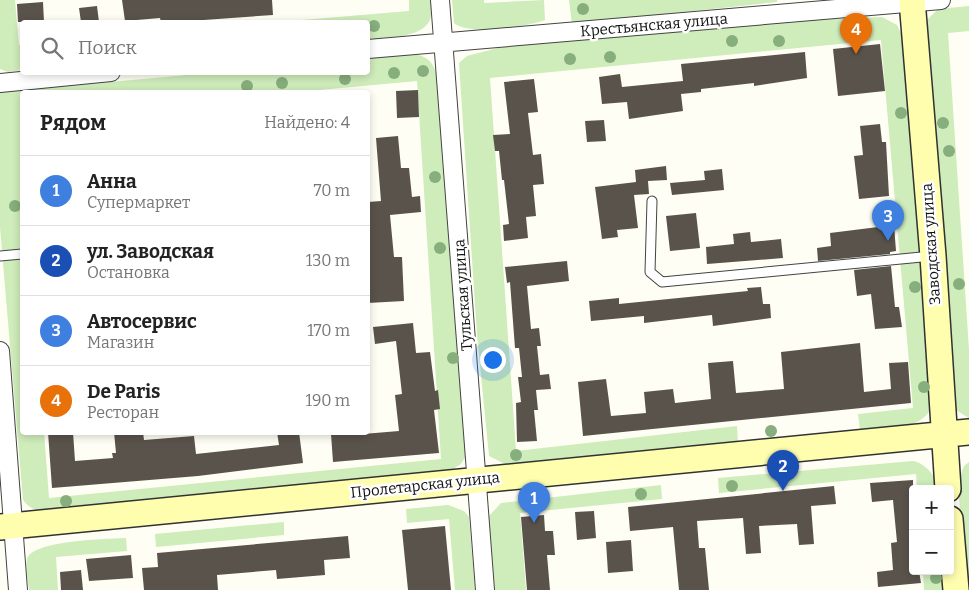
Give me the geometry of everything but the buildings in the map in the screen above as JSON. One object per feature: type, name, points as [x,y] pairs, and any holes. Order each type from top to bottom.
[{"type":"street","name":"Тульская улица","points":[[440,0],[485,590]]},
{"type":"street","name":"Крестьянская улица","points":[[370,49],[941,0]]},
{"type":"street","name":"Заводская улица","points":[[912,2],[933,256],[948,485]]},
{"type":"street","points":[[0,83],[81,75]]},
{"type":"street","points":[[0,351],[6,527],[18,590]]},
{"type":"street","name":"Пролетарская улица","points":[[6,527],[477,479],[969,432]]},
{"type":"street","points":[[951,530],[956,590]]},
{"type":"lane","points":[[652,201],[650,272],[662,282],[933,256]]},
{"type":"lane","points":[[0,256],[20,254]]},
{"type":"green space","points":[[0,0],[15,0],[20,45],[20,70],[8,72],[0,69]]},
{"type":"green space","points":[[409,0],[432,0],[431,18],[425,26],[419,31],[402,36],[370,39],[370,20],[302,20],[409,11]]},
{"type":"green space","points":[[452,0],[484,0],[484,3],[544,0],[545,20],[498,29],[484,30],[461,27],[454,23]]},
{"type":"green space","points":[[569,0],[777,0],[777,2],[572,24]]},
{"type":"green space","points":[[969,6],[969,31],[948,33],[969,350],[969,418],[954,409],[926,21],[938,9]]},
{"type":"green space","points":[[882,17],[897,25],[903,38],[933,374],[929,412],[915,423],[906,426],[860,430],[858,414],[913,408],[881,40],[490,78],[516,451],[737,426],[738,443],[505,464],[489,456],[477,335],[459,63],[467,56],[513,44],[760,22]]},
{"type":"green space","points":[[413,54],[427,59],[433,65],[437,79],[466,456],[461,464],[450,471],[42,511],[29,506],[23,500],[0,227],[0,92],[20,90],[20,435],[44,435],[49,498],[441,459],[417,81],[320,90],[22,90],[187,75],[370,75],[370,58]]},
{"type":"green space","points":[[913,461],[930,471],[938,485],[917,485],[916,474],[719,493],[718,478]]},
{"type":"green space","points":[[969,462],[969,583],[965,584],[958,482],[964,466]]},
{"type":"green space","points":[[661,485],[662,499],[520,513],[526,590],[494,590],[489,516],[501,503]]},
{"type":"green space","points":[[448,505],[464,511],[469,517],[475,590],[455,590],[449,519],[407,523],[406,509]]},
{"type":"green space","points":[[284,522],[284,535],[156,547],[155,534]]},
{"type":"green space","points":[[126,538],[127,551],[56,557],[58,590],[29,590],[26,563],[32,553],[56,544]]},
{"type":"green space","points":[[923,575],[944,575],[945,590],[924,590]]},
{"type":"place","name":"De Paris","points":[[856,54]]},
{"type":"place","name":"Автосервис","points":[[888,241]]},
{"type":"place","name":"ул. Заводская","points":[[783,491]]},
{"type":"place","name":"Анна","points":[[534,523]]}]
